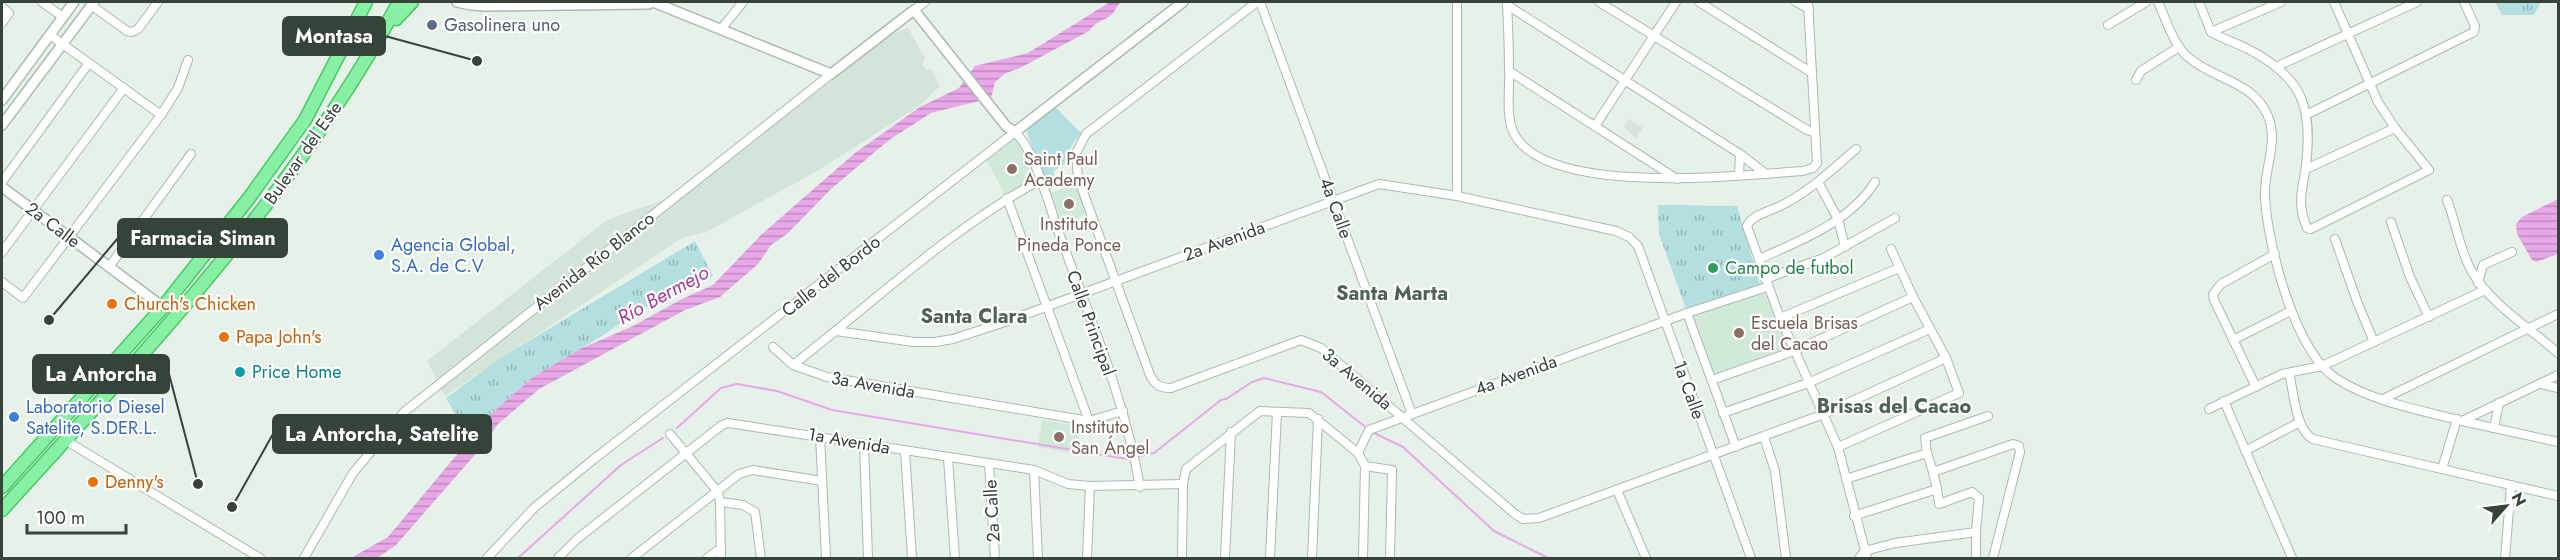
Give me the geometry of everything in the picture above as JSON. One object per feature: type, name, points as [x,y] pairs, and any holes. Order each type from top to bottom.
[{"type":"highway","name":"Bulevar del Este","points":[[2,487],[163,307],[243,207],[305,120],[366,2]]},
{"type":"highway","points":[[315,102],[334,74],[372,2]]},
{"type":"highway","name":"Bulevar del Este","points":[[2,510],[233,249],[298,164],[399,2]]},
{"type":"highway","points":[[233,249],[261,221],[297,172],[352,92],[397,17],[412,2]]},
{"type":"street","points":[[42,2],[63,18]]},
{"type":"street","points":[[2,100],[74,2]]},
{"type":"street","points":[[2,125],[92,3],[127,31],[132,32],[138,29],[158,2]]},
{"type":"street","points":[[458,2],[485,6],[648,4],[654,2],[831,74]]},
{"type":"street","points":[[722,28],[742,2]]},
{"type":"street","name":"Avenida Río Blanco","points":[[304,558],[353,473],[404,412],[925,2]]},
{"type":"street","name":"Calle del Bordo","points":[[487,558],[535,507],[585,465],[1183,2]]},
{"type":"street","points":[[1116,281],[1075,168],[1076,153],[1086,134],[1258,2]]},
{"type":"street","name":"4a Calle","points":[[1258,2],[1412,414]]},
{"type":"street","points":[[1457,2],[1457,196]]},
{"type":"street","points":[[1599,2],[1810,131]]},
{"type":"street","points":[[1595,126],[1676,2]]},
{"type":"street","points":[[1699,2],[1812,73]]},
{"type":"street","points":[[1507,3],[1510,119],[1519,142],[1545,160],[1595,173],[1629,179],[1677,179],[1766,174],[1813,168],[1817,163],[1810,131],[1812,73],[1808,5],[1796,2]]},
{"type":"street","points":[[2108,25],[2146,2]]},
{"type":"street","points":[[2158,2],[2179,46],[2188,57],[2247,88],[2261,102],[2268,117],[2273,132],[2265,198],[2275,254],[2291,311],[2299,329],[2322,366],[2347,385],[2383,399],[2459,420],[2559,442]]},
{"type":"street","points":[[2199,2],[2211,32],[2278,66],[2291,80],[2308,114],[2306,169],[2301,186],[2302,211],[2307,228],[2311,229],[2429,170],[2395,128],[2378,102],[2334,2]]},
{"type":"street","points":[[2211,32],[2281,2]]},
{"type":"street","points":[[2278,66],[2417,2]]},
{"type":"street","points":[[2308,114],[2474,32],[2475,26],[2464,2]]},
{"type":"street","points":[[1507,3],[1740,154],[1766,174]]},
{"type":"street","points":[[2,7],[9,13],[2,23]]},
{"type":"street","points":[[914,10],[1006,126],[1015,132]]},
{"type":"street","points":[[2221,38],[2230,25]]},
{"type":"street","points":[[50,35],[161,115]]},
{"type":"street","points":[[2136,80],[2140,71],[2179,46]]},
{"type":"street","points":[[2,282],[23,298],[161,115],[178,88],[188,60]]},
{"type":"street","points":[[2,185],[89,63]]},
{"type":"street","points":[[1509,71],[1677,179]]},
{"type":"street","points":[[2,252],[124,88]]},
{"type":"street","points":[[2306,169],[2395,128]]},
{"type":"street","name":"Calle Principal","points":[[1015,132],[1023,140],[1040,180],[1123,411],[1140,487]]},
{"type":"street","points":[[1856,149],[1818,182],[1787,203],[1752,219],[1747,226],[1780,318],[1838,447],[1854,516],[1866,555]]},
{"type":"street","points":[[109,267],[191,154]]},
{"type":"street","points":[[1739,175],[1740,154]]},
{"type":"street","points":[[793,365],[900,278],[1007,198],[1040,180]]},
{"type":"street","points":[[1818,182],[1838,219],[1845,248]]},
{"type":"street","points":[[1759,259],[1794,244],[1838,219],[1867,195],[1875,183]]},
{"type":"street","name":"2a Avenida","points":[[837,331],[914,342],[935,342],[966,335],[1379,184],[1457,196],[1616,231]]},
{"type":"street","name":"2a Calle","points":[[2,185],[163,307]]},
{"type":"street","points":[[1007,198],[1089,421]]},
{"type":"street","points":[[2447,200],[2464,253],[2478,283],[2559,353]]},
{"type":"street","name":"4a Avenida","points":[[1358,453],[1369,430],[1766,283],[1845,248],[1895,218]]},
{"type":"street","points":[[2391,222],[2410,277],[2429,317]]},
{"type":"street","name":"1a Calle","points":[[1616,231],[1629,237],[1638,246],[1751,558]]},
{"type":"street","points":[[2335,239],[2374,342]]},
{"type":"street","points":[[1838,447],[1959,393],[1946,358],[1913,297],[1891,249]]},
{"type":"street","points":[[2478,283],[2483,265],[2512,252]]},
{"type":"street","points":[[2256,387],[2213,294],[2221,284],[2275,254]]},
{"type":"street","points":[[1780,318],[1899,268]]},
{"type":"street","name":"3a Avenida","points":[[1116,281],[1153,380],[1159,387],[1171,388],[1302,340],[1321,348],[1522,519],[1539,518],[1617,490]]},
{"type":"street","points":[[2209,409],[2289,373],[2322,366],[2485,290]]},
{"type":"street","points":[[1712,380],[1794,351],[1913,297]]},
{"type":"street","points":[[2233,340],[2291,311]]},
{"type":"street","points":[[1687,313],[1736,447]]},
{"type":"street","points":[[2383,399],[2559,314]]},
{"type":"street","points":[[1724,412],[1808,382],[1930,329]]},
{"type":"street","name":"3a Avenida","points":[[773,347],[793,365],[827,377],[1089,421],[1123,411]]},
{"type":"street","points":[[1646,558],[1617,490],[1824,414],[1946,358]]},
{"type":"street","points":[[2289,373],[2300,422],[2307,436],[2313,439],[2559,496]]},
{"type":"street","points":[[2442,469],[2459,420],[2559,375]]},
{"type":"street","points":[[2540,384],[2559,388]]},
{"type":"street","points":[[2224,401],[2292,558]]},
{"type":"street","points":[[2494,428],[2499,403]]},
{"type":"street","points":[[1182,558],[1183,484],[1186,469],[1260,411],[1309,413],[1358,453],[1365,466],[1363,558]]},
{"type":"street","points":[[1270,558],[1277,412]]},
{"type":"street","points":[[1976,558],[1978,498],[1976,493],[1972,492],[1940,504],[1925,438],[1988,416]]},
{"type":"street","points":[[1312,558],[1318,419]]},
{"type":"street","points":[[2246,451],[2300,422]]},
{"type":"street","name":"1a Avenida","points":[[558,558],[577,539],[722,425],[728,423],[1034,470],[1068,484],[1140,487],[1183,484]]},
{"type":"street","points":[[1225,558],[1231,432]]},
{"type":"street","points":[[670,434],[718,492],[721,558]]},
{"type":"street","points":[[820,436],[826,558]]},
{"type":"street","points":[[1764,437],[1775,471],[1786,558]]},
{"type":"street","points":[[65,440],[260,558]]},
{"type":"street","points":[[864,444],[868,558]]},
{"type":"street","points":[[1933,472],[2013,444],[2019,446],[2020,452],[1993,558]]},
{"type":"street","points":[[905,451],[912,558]]},
{"type":"street","points":[[1846,479],[1927,453]]},
{"type":"street","points":[[948,458],[955,558]]},
{"type":"street","name":"2a Calle","points":[[989,464],[995,558]]},
{"type":"street","points":[[1365,466],[1392,470],[1390,558]]},
{"type":"street","points":[[1034,470],[1038,558]]},
{"type":"street","points":[[633,558],[739,474],[746,471],[822,481]]},
{"type":"street","points":[[2505,558],[2511,485]]},
{"type":"street","points":[[1087,558],[1089,486]]},
{"type":"street","points":[[1854,516],[1937,489]]},
{"type":"street","points":[[720,502],[743,505],[755,512],[761,558]]},
{"type":"street","points":[[1859,558],[1895,543],[1976,532]]},
{"type":"street","points":[[707,558],[721,548]]},
{"type":"shaded area","points":[[1110,2],[1121,2],[1111,15],[1089,31],[1020,68],[1006,73],[995,82],[991,98],[931,113],[889,140],[831,189],[787,234],[771,245],[758,264],[720,297],[685,310],[539,389],[498,424],[479,450],[396,545],[377,558],[351,558],[388,537],[490,415],[533,377],[580,349],[633,326],[713,285],[762,234],[855,153],[920,107],[959,88],[975,66],[1028,53]]},
{"type":"shaded area","points":[[908,28],[925,58],[922,64],[927,70],[930,68],[940,86],[919,106],[819,170],[706,232],[682,238],[445,396],[427,361],[607,220],[674,196],[885,37]]},
{"type":"shaded area","points":[[1629,119],[1643,128],[1636,139],[1624,127]]},
{"type":"shaded area","name":"Saint Paul Academy","points":[[1013,137],[1021,142],[1036,180],[1005,194],[985,158]]},
{"type":"shaded area","name":"Instituto Pineda Ponce","points":[[1076,184],[1087,214],[1062,223],[1051,193]]},
{"type":"shaded area","points":[[2558,199],[2558,254],[2536,262],[2532,260],[2517,234],[2516,224],[2522,217]]},
{"type":"shaded area","name":"Escuela Brisas del Cacao","points":[[1764,292],[1788,349],[1714,375],[1690,317]]},
{"type":"shaded area","name":"Instituto San Ángel","points":[[1042,420],[1081,426],[1076,454],[1038,447]]},
{"type":"green space","points":[[2495,2],[2541,2],[2534,15],[2502,15]]},
{"type":"green space","points":[[1055,107],[1081,133],[1071,146],[1069,161],[1053,171],[1055,177],[1045,182],[1027,133],[1029,128]]},
{"type":"green space","name":"Campo de futbol","points":[[1658,205],[1737,206],[1760,285],[1686,309],[1659,234]]},
{"type":"green space","points":[[695,241],[713,276],[636,312],[605,334],[533,377],[490,415],[469,439],[446,398],[502,357]]},
{"type":"waterway","points":[[677,428],[721,388],[737,384],[777,391],[832,410],[1127,459],[1154,453],[1221,400],[1252,382],[1264,378],[1321,392],[1368,429]]},
{"type":"waterway","points":[[1372,432],[1403,447],[1494,531],[1548,558]]},
{"type":"waterway","points":[[518,558],[621,465],[663,438]]},
{"type":"place","name":"Gasolinera uno","points":[[432,25]]},
{"type":"place","name":"Montasa","points":[[477,61]]},
{"type":"place","name":"Saint Paul Academy","points":[[1012,169]]},
{"type":"place","name":"Instituto Pineda Ponce","points":[[1069,204]]},
{"type":"place","name":"Agencia Global, S.A. de C.V","points":[[379,255]]},
{"type":"place","name":"Campo de futbol","points":[[1713,268]]},
{"type":"place","name":"Church's Chicken","points":[[112,304]]},
{"type":"place","name":"Farmacia Siman","points":[[49,320]]},
{"type":"place","name":"Escuela Brisas del Cacao","points":[[1739,333]]},
{"type":"place","name":"Papa John's","points":[[224,337]]},
{"type":"place","name":"Price Home","points":[[240,372]]},
{"type":"place","name":"Laboratorio Diesel Satelite, S.DER.L.","points":[[14,417]]},
{"type":"place","name":"Instituto San Ángel","points":[[1059,437]]},
{"type":"place","name":"Denny's","points":[[93,482]]},
{"type":"place","name":"La Antorcha","points":[[198,484]]},
{"type":"place","name":"La Antorcha, Satelite","points":[[232,507]]},
{"type":"district","name":"Santa Marta","points":[[1392,293]]},
{"type":"district","name":"Santa Clara","points":[[974,316]]},
{"type":"district","name":"Brisas del Cacao","points":[[1894,406]]},
{"type":"water label","name":"Río Bermejo","points":[[663,295]]}]
